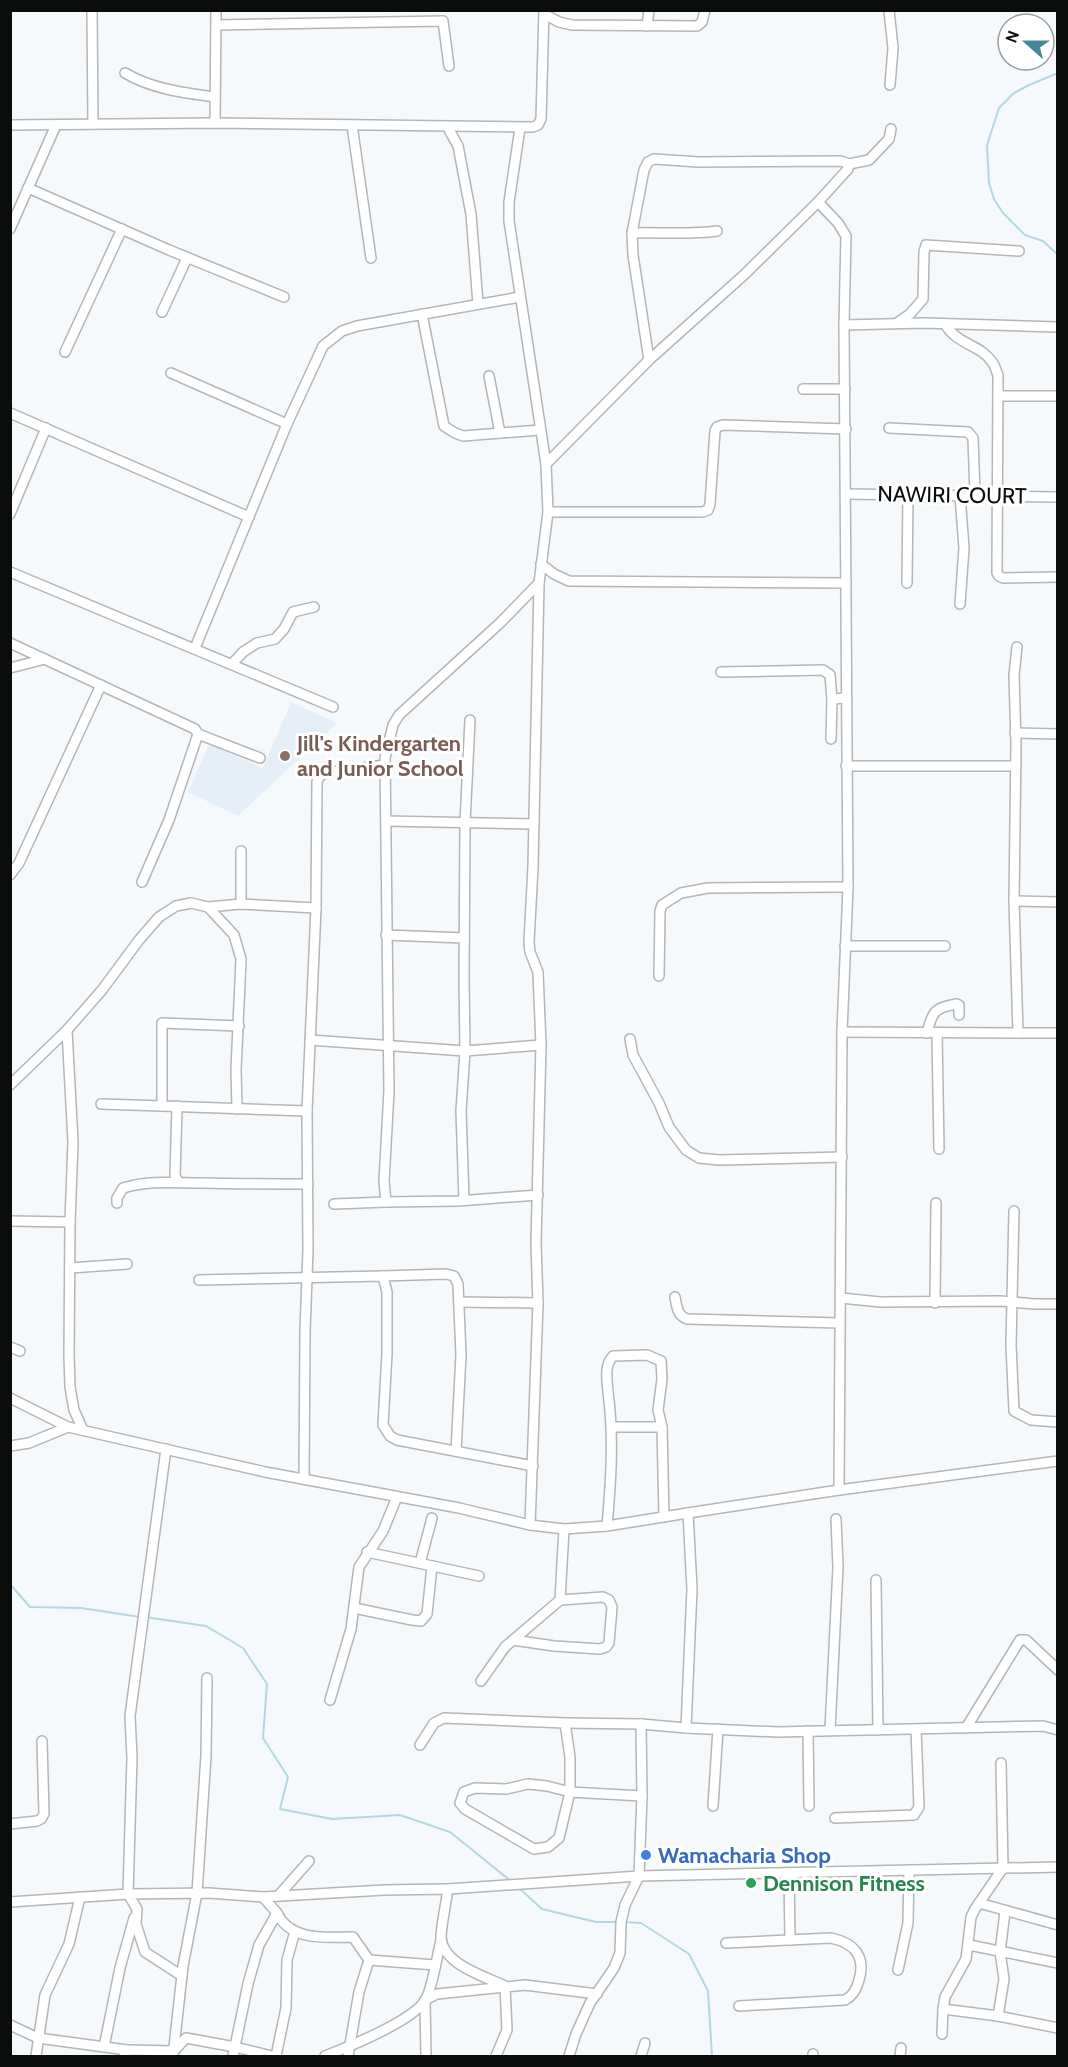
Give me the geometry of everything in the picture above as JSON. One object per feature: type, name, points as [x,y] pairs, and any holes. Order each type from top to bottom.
[{"type":"street","points":[[92,10],[93,124]]},
{"type":"street","points":[[215,123],[216,10]]},
{"type":"street","points":[[401,22],[402,10]]},
{"type":"street","points":[[647,26],[649,10]]},
{"type":"street","points":[[544,12],[559,22],[572,25],[697,26],[702,22],[705,10]]},
{"type":"street","points":[[889,10],[893,48],[890,86]]},
{"type":"street","points":[[10,125],[215,123],[533,127],[538,125],[541,119],[544,12]]},
{"type":"street","points":[[216,25],[443,21],[450,66]]},
{"type":"street","points":[[125,73],[169,90],[215,98]]},
{"type":"street","points":[[10,229],[56,125]]},
{"type":"street","points":[[352,125],[371,258]]},
{"type":"street","points":[[447,126],[458,146],[471,214],[478,304]]},
{"type":"street","points":[[520,128],[508,221],[546,464],[548,512],[539,583],[529,942],[530,952],[538,972],[541,1045],[536,1243],[538,1303],[530,1525]]},
{"type":"street","points":[[649,360],[633,255],[632,233],[644,170],[648,162],[654,159],[699,162],[841,160],[849,164],[869,160],[889,139],[891,129]]},
{"type":"street","points":[[546,464],[649,360],[745,274],[818,202],[848,169],[849,164]]},
{"type":"street","points":[[28,188],[187,258],[284,297]]},
{"type":"street","points":[[818,202],[838,223],[846,236],[844,325],[848,887],[842,1032],[839,1490]]},
{"type":"street","points":[[65,352],[122,229]]},
{"type":"street","points":[[632,233],[692,234],[717,231]]},
{"type":"street","points":[[895,324],[910,314],[923,299],[926,245],[1019,251]]},
{"type":"street","points":[[162,312],[187,258]]},
{"type":"street","points":[[195,648],[286,424],[323,346],[342,331],[357,327],[520,297]]},
{"type":"street","points":[[422,314],[444,426],[463,436],[540,430]]},
{"type":"street","points":[[844,325],[945,324],[1058,327]]},
{"type":"street","points":[[945,324],[951,335],[982,352],[992,361],[998,375],[997,573],[1003,578],[1058,577]]},
{"type":"street","points":[[171,373],[286,424]]},
{"type":"street","points":[[489,376],[500,433]]},
{"type":"street","points":[[803,389],[845,389]]},
{"type":"street","points":[[998,396],[1058,396]]},
{"type":"street","points":[[10,413],[249,517]]},
{"type":"street","points":[[548,512],[704,512],[708,510],[710,504],[717,427],[723,425],[846,429]]},
{"type":"street","points":[[10,514],[46,428]]},
{"type":"street","points":[[889,428],[971,434],[975,495]]},
{"type":"street","name":"NAWIRI COURT","points":[[846,494],[1058,497]]},
{"type":"street","points":[[907,583],[908,495]]},
{"type":"street","points":[[960,496],[964,548],[960,604]]},
{"type":"street","points":[[541,564],[554,574],[569,581],[846,583]]},
{"type":"street","points":[[10,572],[333,707]]},
{"type":"street","points":[[386,1202],[384,1181],[389,1091],[386,765],[389,738],[399,715],[500,623],[539,583]]},
{"type":"street","points":[[232,664],[243,652],[257,643],[274,639],[284,629],[293,612],[314,607]]},
{"type":"street","points":[[10,643],[195,729],[198,734],[260,758]]},
{"type":"street","points":[[1017,647],[1014,675],[1016,766],[1014,901],[1018,1033]]},
{"type":"street","points":[[10,669],[45,659]]},
{"type":"street","points":[[721,672],[823,670],[830,675],[831,739]]},
{"type":"street","points":[[10,875],[19,862],[101,685]]},
{"type":"street","points":[[832,699],[846,698]]},
{"type":"street","points":[[464,1200],[461,1111],[465,1051],[465,823],[470,720]]},
{"type":"street","points":[[1015,733],[1058,734]]},
{"type":"street","points":[[142,882],[169,820],[198,734]]},
{"type":"street","points":[[304,1478],[307,1112],[315,908],[317,782],[325,772],[386,765]]},
{"type":"street","points":[[846,765],[1016,766]]},
{"type":"street","points":[[386,821],[534,824]]},
{"type":"street","points":[[241,851],[241,904]]},
{"type":"street","points":[[658,976],[660,910],[662,905],[681,893],[708,888],[848,887]]},
{"type":"street","points":[[1014,901],[1058,902]]},
{"type":"street","points":[[10,1085],[67,1030],[102,990],[139,940],[159,918],[176,906],[191,903],[208,907],[241,904],[315,908]]},
{"type":"street","points":[[208,907],[234,935],[241,958],[236,1070],[237,1109]]},
{"type":"street","points":[[386,935],[464,938]]},
{"type":"street","points":[[845,946],[945,946]]},
{"type":"street","points":[[939,1149],[930,1018],[938,1009],[957,1004],[959,1015]]},
{"type":"street","points":[[162,1106],[162,1023],[238,1026]]},
{"type":"street","points":[[67,1030],[73,1142],[70,1222],[70,1387],[74,1410],[83,1430]]},
{"type":"street","points":[[842,1032],[1058,1034]]},
{"type":"street","points":[[630,1039],[633,1055],[669,1127],[686,1150],[699,1158],[719,1160],[842,1157]]},
{"type":"street","points":[[310,1040],[465,1051],[541,1045]]},
{"type":"street","points":[[101,1104],[307,1112]]},
{"type":"street","points":[[177,1106],[175,1176],[178,1181]]},
{"type":"street","points":[[117,1203],[117,1198],[123,1188],[134,1185],[178,1181],[308,1184]]},
{"type":"street","points":[[334,1204],[538,1195]]},
{"type":"street","points":[[935,1303],[936,1203]]},
{"type":"street","points":[[1014,1211],[1011,1345],[1014,1411],[1031,1420],[1058,1422]]},
{"type":"street","points":[[10,1221],[70,1222]]},
{"type":"street","points":[[70,1268],[127,1264]]},
{"type":"street","points":[[199,1280],[431,1274],[454,1276],[458,1284],[461,1355],[456,1451]]},
{"type":"street","points":[[383,1276],[387,1292],[387,1354],[383,1425],[390,1436],[397,1440],[533,1466]]},
{"type":"street","points":[[675,1298],[678,1312],[687,1319],[839,1323]]},
{"type":"street","points":[[841,1298],[880,1302],[1058,1304]]},
{"type":"street","points":[[459,1302],[538,1303]]},
{"type":"street","points":[[607,1526],[612,1427],[606,1374],[613,1356],[647,1355],[661,1361],[662,1379],[658,1410],[662,1427],[664,1517]]},
{"type":"street","points":[[10,1398],[68,1427],[265,1472],[459,1508],[530,1525],[564,1529],[607,1526],[839,1490],[1058,1461]]},
{"type":"street","points":[[10,1446],[29,1443],[68,1427]]},
{"type":"street","points":[[612,1427],[662,1427]]},
{"type":"street","points":[[145,1952],[136,1924],[137,1909],[128,1894],[132,1758],[130,1716],[145,1619],[145,1602],[166,1449]]},
{"type":"street","points":[[330,1700],[342,1663],[354,1608],[359,1567],[367,1552],[383,1532],[397,1497]]},
{"type":"street","points":[[686,1728],[692,1589],[688,1513]]},
{"type":"street","points":[[420,1563],[432,1518]]},
{"type":"street","points":[[830,1730],[837,1567],[836,1519]]},
{"type":"street","points":[[560,1600],[564,1529]]},
{"type":"street","points":[[367,1552],[479,1576]]},
{"type":"street","points":[[354,1608],[421,1621],[427,1614],[432,1566]]},
{"type":"street","points":[[876,1580],[878,1730]]},
{"type":"street","points":[[481,1681],[496,1657],[513,1640],[560,1600],[603,1597],[609,1600],[612,1606],[609,1643],[606,1647],[600,1649],[554,1646],[513,1640]]},
{"type":"street","points":[[966,1728],[1020,1640],[1026,1640],[1032,1644],[1058,1670]]},
{"type":"street","points":[[173,2054],[182,1976],[197,1893],[206,1756],[207,1678]]},
{"type":"street","points":[[420,1745],[434,1723],[444,1718],[808,1731],[1043,1726],[1058,1730]]},
{"type":"street","points":[[565,1723],[570,1757],[570,1792],[559,1838],[548,1847],[534,1849],[465,1809],[460,1803],[464,1792],[475,1788],[506,1789],[528,1784],[570,1792],[642,1796]]},
{"type":"street","points":[[569,2056],[590,2003],[614,1968],[620,1953],[621,1922],[625,1905],[639,1876],[642,1796],[641,1724]]},
{"type":"street","points":[[713,1806],[718,1729]]},
{"type":"street","points":[[835,1818],[914,1815],[919,1807],[916,1729]]},
{"type":"street","points":[[808,1731],[809,1806]]},
{"type":"street","points":[[10,1824],[38,1821],[44,1814],[42,1741]]},
{"type":"street","points":[[942,2034],[945,1997],[966,1959],[971,1917],[1003,1868],[1001,1763]]},
{"type":"street","points":[[279,1895],[309,1861]]},
{"type":"street","points":[[10,1902],[128,1894],[197,1893],[263,1897],[448,1889],[639,1876],[1058,1867]]},
{"type":"street","points":[[898,1970],[908,1923],[909,1870]]},
{"type":"street","points":[[789,1874],[790,1940]]},
{"type":"street","points":[[426,2056],[425,2000],[441,1938],[448,1889]]},
{"type":"street","points":[[36,2056],[45,1995],[69,1944],[80,1897]]},
{"type":"street","points":[[263,1897],[278,1913],[282,1923],[301,1936],[353,1937],[369,1960]]},
{"type":"street","points":[[979,1903],[1058,1925]]},
{"type":"street","points":[[104,2047],[124,1952],[137,1909]]},
{"type":"street","points":[[998,2016],[1004,1979],[1000,1952],[1005,1911]]},
{"type":"street","points":[[234,2052],[248,1984],[259,1945],[278,1913]]},
{"type":"street","points":[[173,2054],[186,2038],[234,2052],[274,2056],[286,2008],[287,1960],[295,1931]]},
{"type":"street","points":[[441,1938],[445,1952],[451,1959],[505,1986]]},
{"type":"street","points":[[726,1943],[831,1938],[850,1946],[861,1961],[859,1982],[853,1994],[845,2000],[739,2006]]},
{"type":"street","points":[[969,1945],[1058,1963]]},
{"type":"street","points":[[124,1952],[145,1952],[182,1976]]},
{"type":"street","points":[[369,1960],[435,1965]]},
{"type":"street","points":[[348,2056],[359,1992],[369,1960]]},
{"type":"street","points":[[325,2056],[397,2022],[425,2000],[437,1994],[525,1985],[597,1994]]},
{"type":"street","points":[[496,2056],[507,2030],[505,1986]]},
{"type":"street","points":[[943,2009],[998,2016],[1058,2028]]},
{"type":"street","points":[[10,2025],[38,2038],[104,2047],[126,2053],[173,2054]]},
{"type":"street","points":[[641,2056],[645,2043]]},
{"type":"shaded area","name":"Jill's Kindergarten and Junior School","points":[[291,702],[337,723],[238,816],[188,792],[209,744],[263,768]]},
{"type":"waterway","points":[[1058,73],[1014,93],[999,108],[987,145],[989,183],[994,199],[1003,213],[1025,235],[1043,241],[1058,255]]},
{"type":"waterway","points":[[10,1584],[30,1607],[81,1608],[140,1617]]},
{"type":"waterway","points":[[145,1617],[206,1626],[243,1648],[267,1684],[263,1738],[288,1777],[280,1809],[332,1819],[400,1815],[450,1832],[512,1882]]},
{"type":"waterway","points":[[519,1888],[542,1909],[596,1922],[617,1922]]},
{"type":"waterway","points":[[623,1922],[641,1923],[689,1954],[708,1991],[712,2056]]},
{"type":"place","name":"Jill's Kindergarten and Junior School","points":[[285,756]]},
{"type":"place","name":"Wamacharia Shop","points":[[646,1855]]},
{"type":"place","name":"Dennison Fitness","points":[[751,1883]]}]
